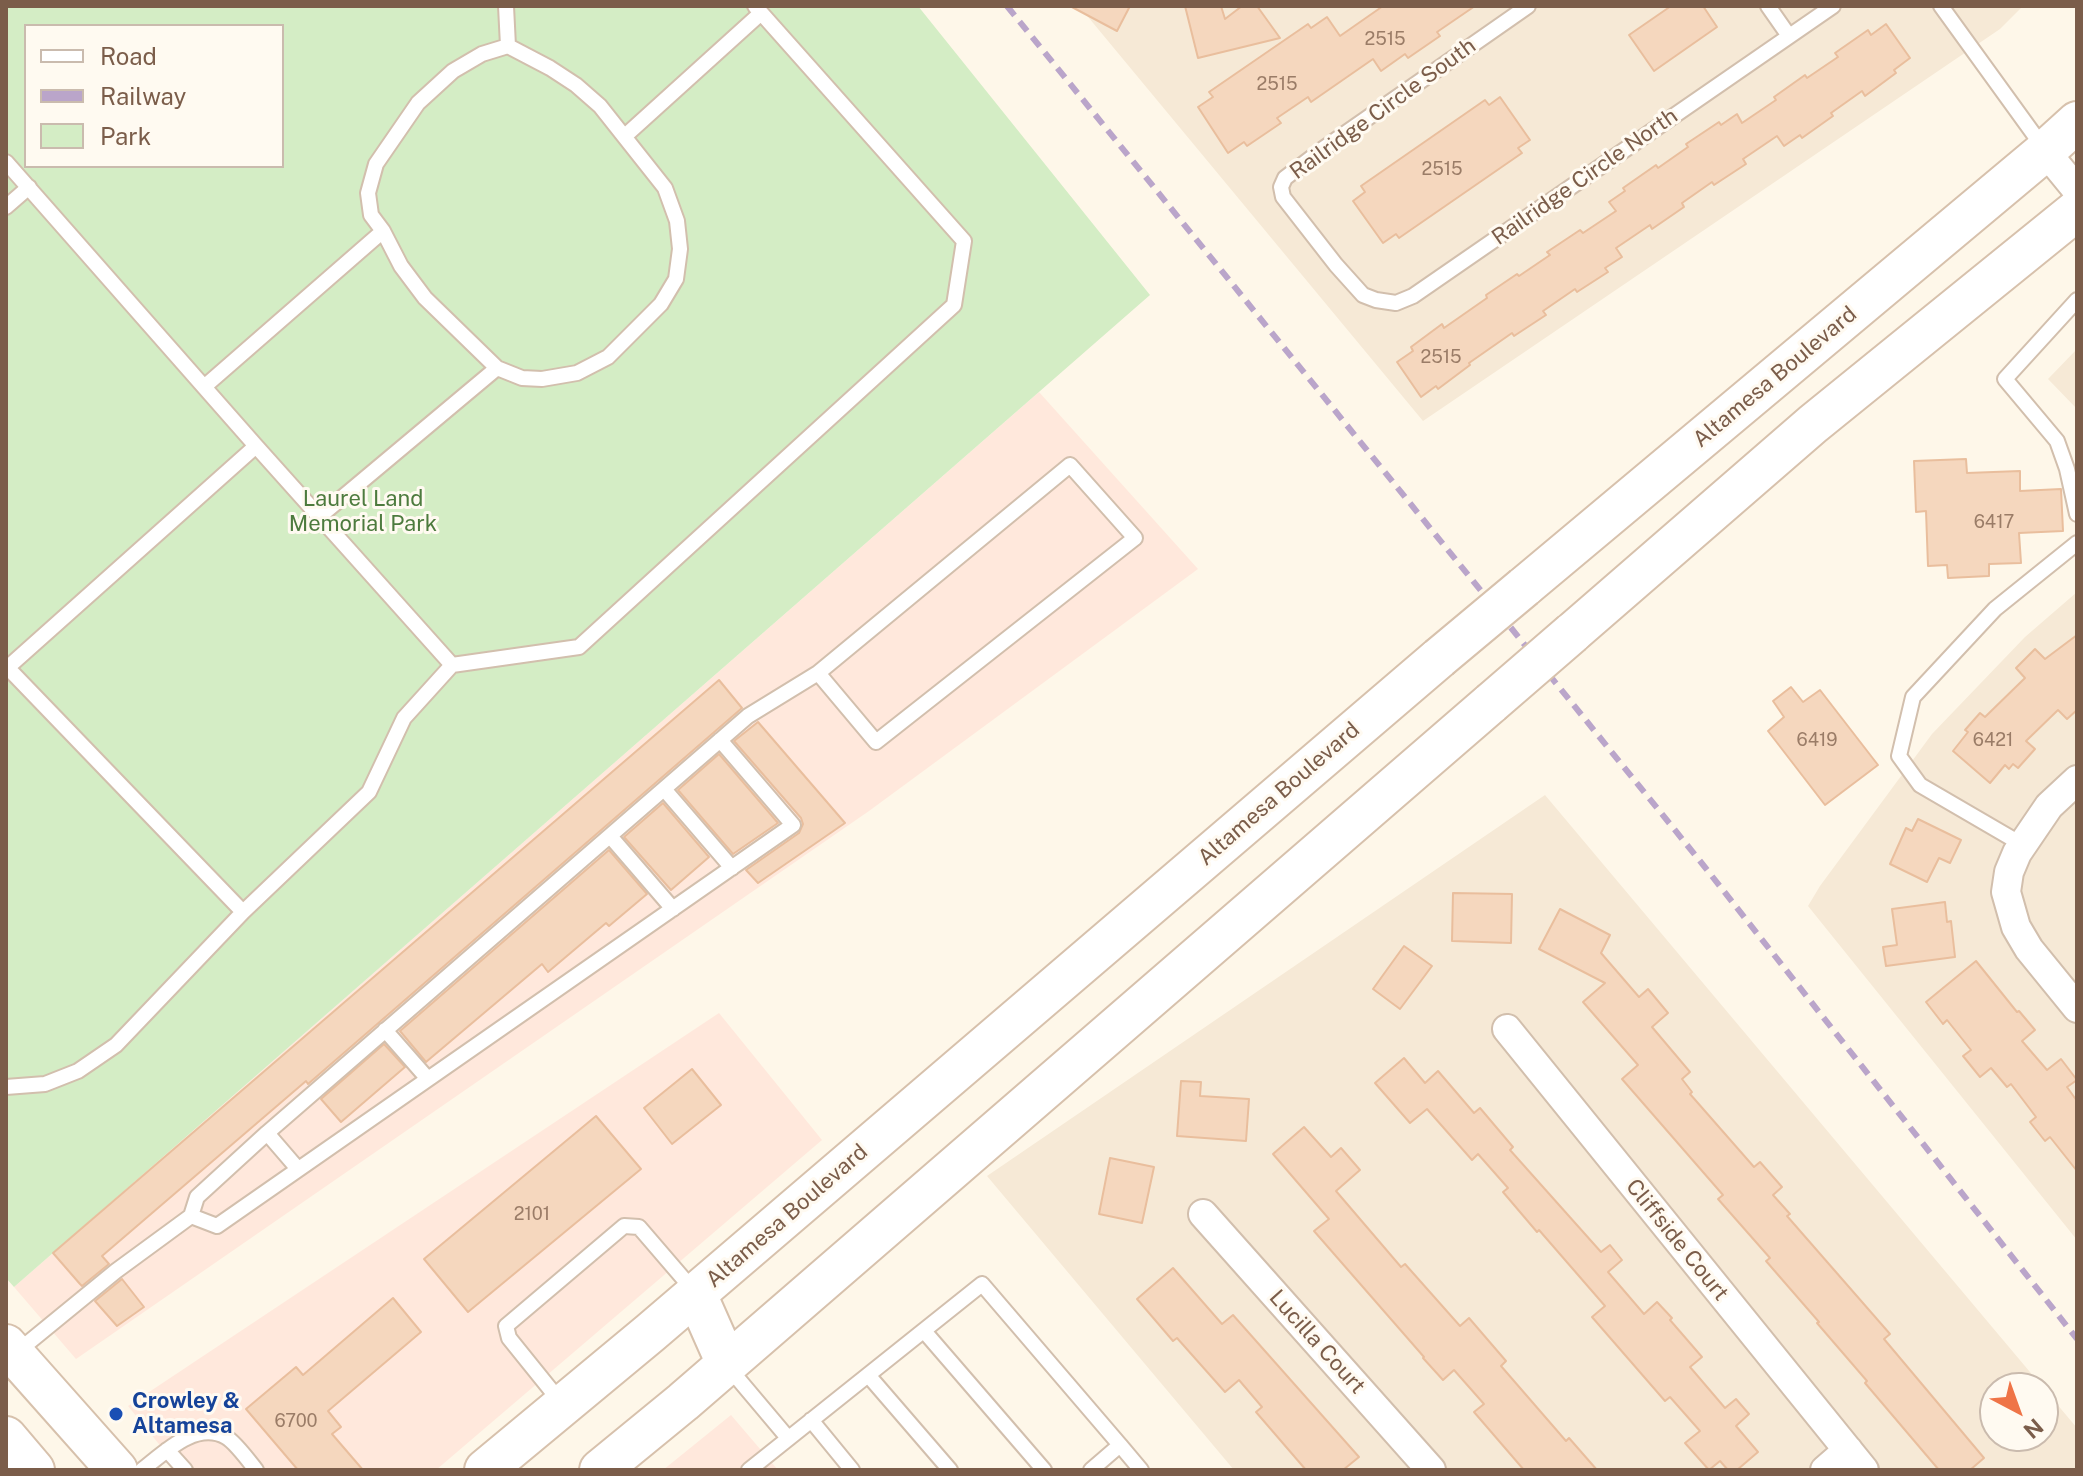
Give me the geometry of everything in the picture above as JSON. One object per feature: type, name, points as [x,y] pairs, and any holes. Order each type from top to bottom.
[{"type":"main road","name":"Altamesa Boulevard","points":[[485,1470],[696,1294],[1439,658],[2077,122]]},
{"type":"main road","points":[[600,1470],[727,1364],[1813,424],[2077,210]]},
{"type":"main road","points":[[696,1294],[727,1364]]},
{"type":"main road","points":[[10,1350],[117,1470]]},
{"type":"main road","points":[[6,1437],[34,1470]]},
{"type":"street","points":[[2045,151],[2077,190]]},
{"type":"street","points":[[2077,780],[2049,806],[2023,845],[2009,872],[2006,892],[2016,927],[2029,949],[2077,1008]]},
{"type":"street","name":"Cliffside Court","points":[[1507,1029],[1856,1460]]},
{"type":"street","name":"Lucilla Court","points":[[1203,1214],[1431,1470]]},
{"type":"street","points":[[1825,1470],[1856,1460]]},
{"type":"lane","points":[[506,6],[508,46]]},
{"type":"lane","name":"Railridge Circle South","points":[[1336,265],[1283,197],[1281,187],[1285,178],[1528,6]]},
{"type":"lane","points":[[1768,6],[1789,36]]},
{"type":"lane","name":"Railridge Circle North","points":[[1336,265],[1363,295],[1396,303],[1413,296],[1833,6]]},
{"type":"lane","points":[[1941,6],[2045,151]]},
{"type":"lane","points":[[6,1087],[45,1084],[78,1071],[116,1045],[243,912],[369,792],[404,718],[452,665],[579,647],[954,305],[964,241],[758,9],[625,136]]},
{"type":"lane","points":[[508,46],[550,68],[600,106],[665,188],[677,221],[680,249],[676,279],[661,304],[608,357],[577,373],[542,379],[522,378],[497,368],[425,298],[401,266],[371,215],[368,193],[376,164],[418,103],[453,71],[482,54],[508,46]]},
{"type":"lane","points":[[6,162],[452,665]]},
{"type":"lane","points":[[6,207],[29,187]]},
{"type":"lane","points":[[204,387],[383,231]]},
{"type":"lane","points":[[2077,300],[2005,379],[2057,441],[2077,514]]},
{"type":"lane","points":[[319,517],[497,368]]},
{"type":"lane","points":[[243,912],[7,667],[256,446]]},
{"type":"lane","points":[[10,1350],[191,1216],[197,1197],[267,1133],[748,716],[818,673],[1070,465],[1135,538],[876,742],[818,673]]},
{"type":"lane","points":[[2023,845],[1920,785],[1899,756],[1913,697],[1995,609],[2077,543]]},
{"type":"lane","points":[[191,1216],[217,1226],[793,825],[720,740]]},
{"type":"lane","points":[[664,789],[732,868]]},
{"type":"lane","points":[[610,836],[673,909]]},
{"type":"lane","points":[[385,1030],[428,1079]]},
{"type":"lane","points":[[267,1133],[298,1169]]},
{"type":"lane","points":[[563,1405],[509,1338],[506,1326],[624,1226],[639,1227],[696,1294]]},
{"type":"lane","points":[[749,1470],[982,1284],[1141,1470]]},
{"type":"lane","points":[[924,1331],[1044,1470]]},
{"type":"lane","points":[[727,1364],[788,1438]]},
{"type":"lane","points":[[868,1375],[950,1470]]},
{"type":"lane","points":[[811,1420],[852,1470]]},
{"type":"lane","points":[[142,1470],[179,1441],[207,1432],[227,1437],[256,1470]]},
{"type":"lane","points":[[1091,1470],[1120,1445]]},
{"type":"lane","points":[[167,1450],[185,1470]]},
{"type":"shaded area","points":[[1079,6],[2023,6],[2000,29],[1423,421]]},
{"type":"shaded area","points":[[2077,349],[2077,409],[2048,379]]},
{"type":"shaded area","points":[[1039,392],[1198,569],[869,811],[76,1359],[14,1287]]},
{"type":"shaded area","points":[[2077,592],[2077,1240],[1808,906],[1932,734],[2025,637]]},
{"type":"shaded area","points":[[1545,795],[2030,1372],[1979,1372],[1979,1452],[2059,1452],[2059,1407],[2077,1428],[2077,1470],[1234,1470],[987,1176]]},
{"type":"shaded area","points":[[719,1013],[822,1140],[436,1470],[180,1470],[128,1406]]},
{"type":"shaded area","points":[[731,1415],[778,1470],[663,1470]]},
{"type":"green space","name":"Laurel Land Memorial Park","points":[[6,6],[918,6],[1150,295],[14,1287],[6,1278]]},
{"type":"building","points":[[1070,6],[1130,6],[1117,31]]},
{"type":"building","points":[[1185,6],[1221,6],[1225,19],[1242,6],[1257,6],[1280,38],[1198,58]]},
{"type":"building","points":[[1383,6],[1475,6],[1437,32],[1440,36],[1408,58],[1405,54],[1381,71],[1373,59],[1311,102],[1308,97],[1277,118],[1281,123],[1247,146],[1244,142],[1228,153],[1198,107],[1213,97],[1209,92],[1308,24],[1311,28],[1327,17],[1340,36]]},
{"type":"building","points":[[1671,6],[1703,6],[1717,27],[1654,71],[1629,35]]},
{"type":"building","points":[[1886,24],[1910,58],[1894,70],[1896,73],[1865,96],[1862,91],[1802,138],[1800,135],[1784,146],[1777,136],[1743,159],[1746,164],[1714,185],[1712,182],[1682,203],[1684,207],[1652,229],[1650,225],[1616,248],[1622,257],[1605,268],[1608,272],[1577,292],[1575,289],[1543,311],[1546,315],[1514,336],[1512,333],[1438,389],[1436,386],[1421,397],[1397,362],[1413,351],[1411,347],[1550,255],[1547,252],[1580,230],[1583,233],[1616,211],[1609,202],[1625,191],[1623,188],[1656,165],[1658,168],[1688,147],[1686,144],[1737,114],[1742,123],[1805,75],[1807,78],[1838,57],[1835,53],[1868,30],[1871,35]]},
{"type":"building","points":[[1500,97],[1530,140],[1518,148],[1522,153],[1399,238],[1396,234],[1383,243],[1353,201],[1365,192],[1361,186],[1485,100],[1489,105]]},
{"type":"building","points":[[1966,459],[1967,473],[2020,471],[2020,491],[2061,489],[2063,531],[2019,533],[2021,563],[1989,564],[1989,576],[1948,578],[1947,565],[1928,566],[1926,511],[1916,512],[1914,461]]},
{"type":"building","points":[[2077,635],[2077,710],[2067,719],[2058,710],[2026,741],[2035,749],[2018,768],[2013,764],[2009,769],[2005,765],[1990,783],[1953,751],[1968,732],[1965,730],[1980,713],[1985,717],[2025,678],[2016,668],[2035,649],[2045,659]]},
{"type":"building","points":[[719,680],[742,708],[308,1084],[306,1081],[102,1256],[109,1264],[82,1286],[80,1284],[53,1253]]},
{"type":"building","points":[[1791,687],[1803,702],[1820,690],[1878,765],[1825,805],[1768,731],[1784,717],[1773,701]]},
{"type":"building","points":[[758,722],[845,823],[758,883],[746,870],[799,833],[803,824],[734,741]]},
{"type":"building","points":[[719,754],[778,823],[733,854],[678,790]]},
{"type":"building","points":[[663,803],[709,857],[671,890],[624,837]]},
{"type":"building","points":[[1918,819],[1961,840],[1950,863],[1939,858],[1927,882],[1890,864],[1906,828],[1912,831]]},
{"type":"building","points":[[609,850],[647,894],[609,926],[606,923],[548,972],[542,964],[426,1062],[400,1031]]},
{"type":"building","points":[[1453,893],[1512,894],[1511,943],[1452,941]]},
{"type":"building","points":[[1945,902],[1947,922],[1951,921],[1955,957],[1886,966],[1883,947],[1897,945],[1892,909]]},
{"type":"building","points":[[1560,909],[1610,935],[1601,953],[1639,997],[1648,989],[1668,1013],[1652,1027],[1690,1072],[1682,1079],[1692,1092],[1690,1094],[1754,1167],[1760,1162],[1782,1187],[1773,1195],[1790,1214],[1787,1216],[1890,1334],[1884,1339],[1984,1458],[1970,1470],[1939,1470],[1766,1261],[1770,1258],[1718,1199],[1723,1195],[1622,1079],[1638,1065],[1583,1002],[1605,983],[1539,949]]},
{"type":"building","points":[[1404,946],[1432,966],[1400,1009],[1373,989]]},
{"type":"building","points":[[1976,961],[2035,1030],[2022,1041],[2047,1070],[2061,1059],[2077,1080],[2067,1087],[2077,1101],[2077,1171],[2050,1137],[2045,1141],[2030,1122],[2036,1117],[2011,1084],[2007,1087],[1991,1068],[1980,1077],[1963,1056],[1971,1050],[1947,1020],[1943,1024],[1926,1002]]},
{"type":"building","points":[[384,1044],[405,1067],[341,1122],[321,1099]]},
{"type":"building","points":[[1404,1058],[1425,1083],[1438,1071],[1474,1113],[1480,1108],[1513,1147],[1510,1150],[1601,1252],[1610,1245],[1622,1260],[1608,1272],[1644,1314],[1657,1302],[1672,1318],[1670,1320],[1702,1357],[1690,1367],[1725,1408],[1736,1399],[1749,1414],[1736,1426],[1758,1452],[1737,1470],[1728,1470],[1720,1461],[1709,1470],[1685,1443],[1700,1431],[1670,1397],[1665,1401],[1592,1317],[1605,1306],[1503,1192],[1508,1188],[1478,1154],[1472,1160],[1427,1109],[1410,1123],[1375,1083]]},
{"type":"building","points":[[692,1069],[721,1105],[672,1144],[644,1108]]},
{"type":"building","points":[[1181,1081],[1201,1082],[1200,1096],[1249,1099],[1246,1141],[1177,1136]]},
{"type":"building","points":[[596,1116],[641,1169],[468,1312],[424,1259]]},
{"type":"building","points":[[1304,1127],[1331,1157],[1341,1148],[1360,1170],[1336,1191],[1401,1267],[1405,1264],[1460,1326],[1469,1318],[1506,1361],[1501,1366],[1566,1441],[1569,1438],[1597,1470],[1524,1470],[1474,1412],[1484,1404],[1454,1370],[1443,1380],[1314,1231],[1329,1219],[1273,1154]]},
{"type":"building","points":[[1110,1158],[1154,1167],[1142,1223],[1099,1214]]},
{"type":"building","points":[[1173,1268],[1222,1324],[1233,1315],[1359,1457],[1343,1470],[1306,1470],[1256,1412],[1262,1407],[1239,1380],[1225,1392],[1177,1338],[1173,1341],[1137,1299]]},
{"type":"building","points":[[122,1279],[144,1307],[117,1326],[95,1301]]},
{"type":"building","points":[[393,1298],[421,1332],[328,1411],[341,1427],[332,1434],[363,1470],[298,1470],[246,1409],[296,1367],[303,1375]]},
{"type":"railway","points":[[1007,6],[1700,861],[2077,1339]]},
{"type":"place","name":"Crowley & Altamesa","points":[[116,1414]]}]
